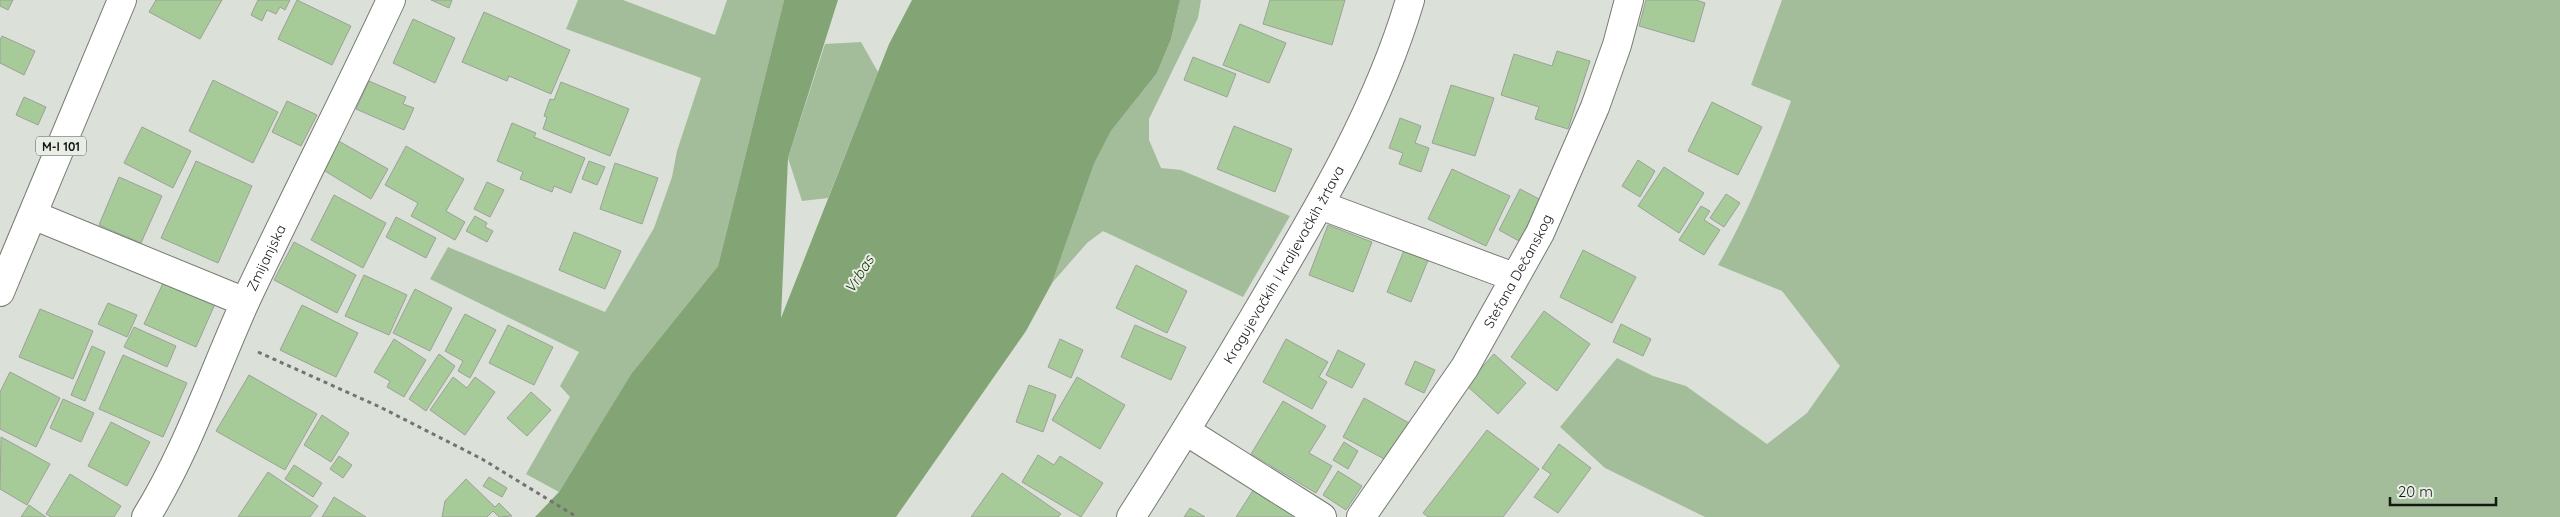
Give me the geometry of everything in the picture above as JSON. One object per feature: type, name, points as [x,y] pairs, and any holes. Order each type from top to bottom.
[{"type":"street","name":"M-I 101","points":[[0,292],[122,0]]},
{"type":"street","name":"Zmijanjska","points":[[146,517],[168,483],[245,302],[391,0]]},
{"type":"street","name":"Kragujevačkih i kraljevačkih žrtava","points":[[1131,517],[1186,431],[1320,205],[1388,67],[1410,0]]},
{"type":"street","name":"Stefana Dečanskog","points":[[1361,517],[1466,367],[1540,233],[1591,116],[1617,45],[1629,0]]},
{"type":"street","points":[[1320,205],[1514,277]]},
{"type":"street","points":[[33,215],[245,302]]},
{"type":"street","points":[[1186,431],[1322,517]]},
{"type":"path","points":[[230,339],[380,407],[482,459],[577,517]]},
{"type":"shaded area","points":[[578,0],[623,0],[715,35],[727,0],[784,0],[718,266],[631,374],[559,492],[526,474],[570,397],[560,386],[579,352],[430,279],[448,247],[605,312],[654,228],[672,177],[677,151],[701,78],[566,29]]},
{"type":"shaded area","points":[[1180,0],[1201,0],[1198,18],[1149,119],[1149,140],[1161,168],[1181,170],[1290,216],[1243,297],[1103,231],[1087,243],[1052,283],[1094,164],[1111,131],[1157,73],[1171,39]]},
{"type":"shaded area","points":[[1782,0],[2560,0],[2560,517],[1705,517],[1605,468],[1560,427],[1617,358],[1653,376],[1686,386],[1767,444],[1807,413],[1840,366],[1782,291],[1718,265],[1749,205],[1791,101],[1751,85]]},
{"type":"shaded area","points":[[861,42],[878,72],[828,198],[802,201],[788,158],[825,44]]},
{"type":"water","name":"Vrbas","points":[[784,0],[838,0],[788,158],[781,318],[889,44],[912,0],[1180,0],[1171,39],[1157,73],[1111,131],[1094,164],[1052,283],[1026,331],[896,517],[535,517],[559,492],[631,374],[718,266]]},
{"type":"building","points":[[0,0],[13,0],[8,10],[0,6]]},
{"type":"building","points":[[156,0],[222,0],[200,39],[149,12]]},
{"type":"building","points":[[258,0],[290,0],[285,10],[280,7],[276,14],[267,10],[262,21],[251,15]]},
{"type":"building","points":[[297,0],[351,26],[332,65],[278,39]]},
{"type":"building","points":[[431,0],[452,0],[449,8]]},
{"type":"building","points":[[1270,0],[1345,0],[1332,45],[1263,24]]},
{"type":"building","points":[[1646,0],[1696,0],[1705,3],[1694,42],[1639,26]]},
{"type":"building","points":[[484,12],[570,50],[551,94],[509,76],[507,81],[462,62]]},
{"type":"building","points":[[413,19],[455,38],[435,83],[393,63]]},
{"type":"building","points":[[1240,24],[1286,43],[1269,83],[1223,65]]},
{"type":"building","points":[[2,36],[35,51],[24,75],[0,63],[0,40]]},
{"type":"building","points":[[1557,51],[1590,61],[1568,129],[1535,119],[1539,107],[1501,95],[1514,54],[1552,66]]},
{"type":"building","points":[[1193,57],[1236,74],[1227,97],[1184,80]]},
{"type":"building","points":[[213,80],[278,112],[253,163],[189,131]]},
{"type":"building","points":[[369,81],[406,97],[403,104],[414,108],[404,130],[356,109]]},
{"type":"building","points":[[561,82],[629,109],[610,156],[543,129],[547,117],[544,116],[550,99],[554,100]]},
{"type":"building","points":[[1451,85],[1494,98],[1475,156],[1432,143]]},
{"type":"building","points":[[24,97],[46,107],[38,125],[16,115]]},
{"type":"building","points":[[287,101],[317,115],[301,146],[272,132]]},
{"type":"building","points":[[1712,102],[1762,127],[1738,175],[1688,151]]},
{"type":"building","points":[[1400,118],[1421,126],[1415,143],[1429,148],[1421,172],[1399,164],[1403,153],[1389,148]]},
{"type":"building","points":[[512,123],[536,133],[534,137],[585,158],[571,193],[554,186],[552,192],[520,179],[523,172],[497,161]]},
{"type":"building","points":[[1234,126],[1292,149],[1275,192],[1217,169]]},
{"type":"building","points":[[142,127],[191,151],[173,188],[124,163]]},
{"type":"building","points":[[337,140],[388,169],[371,199],[320,168]]},
{"type":"building","points":[[406,146],[464,179],[446,211],[465,222],[455,240],[411,216],[418,203],[385,185]]},
{"type":"building","points":[[1638,160],[1655,171],[1640,197],[1622,186]]},
{"type":"building","points":[[196,161],[252,186],[218,263],[161,238]]},
{"type":"building","points":[[589,161],[605,167],[597,185],[582,179]]},
{"type":"building","points":[[615,163],[658,178],[642,224],[600,209]]},
{"type":"building","points":[[1664,167],[1704,193],[1679,233],[1638,206]]},
{"type":"building","points":[[1452,169],[1510,196],[1486,246],[1428,219]]},
{"type":"building","points":[[119,177],[162,196],[141,243],[99,225]]},
{"type":"building","points":[[487,182],[504,190],[490,217],[474,209]]},
{"type":"building","points":[[1520,189],[1541,200],[1519,241],[1499,230]]},
{"type":"building","points":[[1726,194],[1740,203],[1724,227],[1710,218]]},
{"type":"building","points":[[334,195],[386,223],[363,268],[311,240]]},
{"type":"building","points":[[1701,206],[1710,211],[1704,220],[1720,230],[1704,255],[1679,240]]},
{"type":"building","points":[[475,216],[487,223],[485,227],[493,231],[487,242],[466,231]]},
{"type":"building","points":[[396,217],[436,238],[426,258],[386,237]]},
{"type":"building","points":[[1328,225],[1372,242],[1353,292],[1309,275]]},
{"type":"building","points":[[574,232],[621,251],[605,289],[559,270]]},
{"type":"building","points":[[294,242],[356,275],[337,313],[274,280]]},
{"type":"building","points":[[1405,248],[1429,258],[1411,302],[1387,292]]},
{"type":"building","points":[[1583,250],[1636,277],[1612,323],[1560,297]]},
{"type":"building","points":[[1136,265],[1187,291],[1167,333],[1116,308]]},
{"type":"building","points":[[364,275],[407,295],[389,335],[345,316]]},
{"type":"building","points":[[164,281],[215,304],[196,347],[144,324]]},
{"type":"building","points":[[415,289],[452,308],[430,351],[393,333]]},
{"type":"building","points":[[108,303],[137,315],[127,337],[98,324]]},
{"type":"building","points":[[302,305],[358,333],[336,377],[280,350]]},
{"type":"building","points":[[40,309],[93,331],[73,379],[19,357]]},
{"type":"building","points":[[1544,311],[1590,344],[1557,391],[1511,357]]},
{"type":"building","points":[[465,314],[496,330],[470,378],[458,371],[463,361],[445,351]]},
{"type":"building","points":[[1621,324],[1651,339],[1643,356],[1613,342]]},
{"type":"building","points":[[508,325],[553,347],[534,385],[489,363]]},
{"type":"building","points":[[1135,325],[1186,347],[1171,380],[1121,357]]},
{"type":"building","points":[[134,327],[176,346],[167,367],[124,347]]},
{"type":"building","points":[[394,339],[426,360],[404,397],[387,387],[390,381],[374,372]]},
{"type":"building","points":[[1060,339],[1083,350],[1071,378],[1048,367]]},
{"type":"building","points":[[1286,339],[1328,362],[1319,377],[1327,382],[1312,409],[1263,382]]},
{"type":"building","points":[[92,346],[105,352],[85,401],[71,395]]},
{"type":"building","points":[[1338,350],[1365,364],[1352,388],[1326,375]]},
{"type":"building","points":[[439,354],[455,366],[426,411],[409,399]]},
{"type":"building","points":[[1494,354],[1526,383],[1498,414],[1466,385]]},
{"type":"building","points":[[123,355],[187,383],[163,437],[99,409]]},
{"type":"building","points":[[1415,361],[1435,370],[1424,393],[1405,384]]},
{"type":"building","points":[[10,372],[60,398],[36,447],[0,429],[0,392]]},
{"type":"building","points":[[249,375],[317,414],[285,470],[216,431]]},
{"type":"building","points":[[453,377],[467,388],[475,377],[495,392],[465,435],[430,410]]},
{"type":"building","points":[[1077,377],[1125,405],[1100,449],[1052,420]]},
{"type":"building","points":[[1029,385],[1056,395],[1043,432],[1016,422]]},
{"type":"building","points":[[531,392],[551,410],[527,436],[507,418]]},
{"type":"building","points":[[1364,398],[1409,423],[1388,461],[1343,437]]},
{"type":"building","points":[[63,399],[94,413],[81,442],[50,428]]},
{"type":"building","points":[[1283,401],[1326,426],[1309,453],[1332,466],[1316,493],[1251,454]]},
{"type":"building","points":[[322,415],[349,433],[331,462],[304,445]]},
{"type":"building","points":[[111,422],[150,442],[127,486],[88,466]]},
{"type":"building","points":[[1487,430],[1539,469],[1503,517],[1428,517],[1423,513]]},
{"type":"building","points":[[1,437],[50,464],[27,505],[0,489]]},
{"type":"building","points":[[1344,442],[1358,451],[1348,469],[1333,460]]},
{"type":"building","points":[[1559,444],[1591,468],[1558,513],[1534,497],[1551,474],[1542,468]]},
{"type":"building","points":[[1038,455],[1054,465],[1060,456],[1103,483],[1081,517],[1022,482]]},
{"type":"building","points":[[339,456],[352,465],[343,478],[330,469]]},
{"type":"building","points":[[294,465],[322,483],[313,497],[285,479]]},
{"type":"building","points":[[1338,471],[1362,486],[1346,510],[1323,495]]},
{"type":"building","points":[[268,472],[318,506],[310,517],[238,517]]},
{"type":"building","points":[[1002,473],[1061,514],[1058,517],[971,517]]},
{"type":"building","points":[[70,474],[121,506],[114,517],[51,517],[46,514]]},
{"type":"building","points":[[489,477],[507,488],[502,497],[483,486]]},
{"type":"building","points":[[466,479],[495,507],[499,503],[512,516],[499,517],[493,511],[487,517],[442,517],[445,501]]},
{"type":"building","points":[[1254,489],[1297,517],[1236,517]]},
{"type":"building","points":[[334,497],[366,517],[322,517]]},
{"type":"building","points":[[29,505],[46,517],[21,517]]},
{"type":"building","points":[[1190,508],[1205,517],[1184,517]]}]
